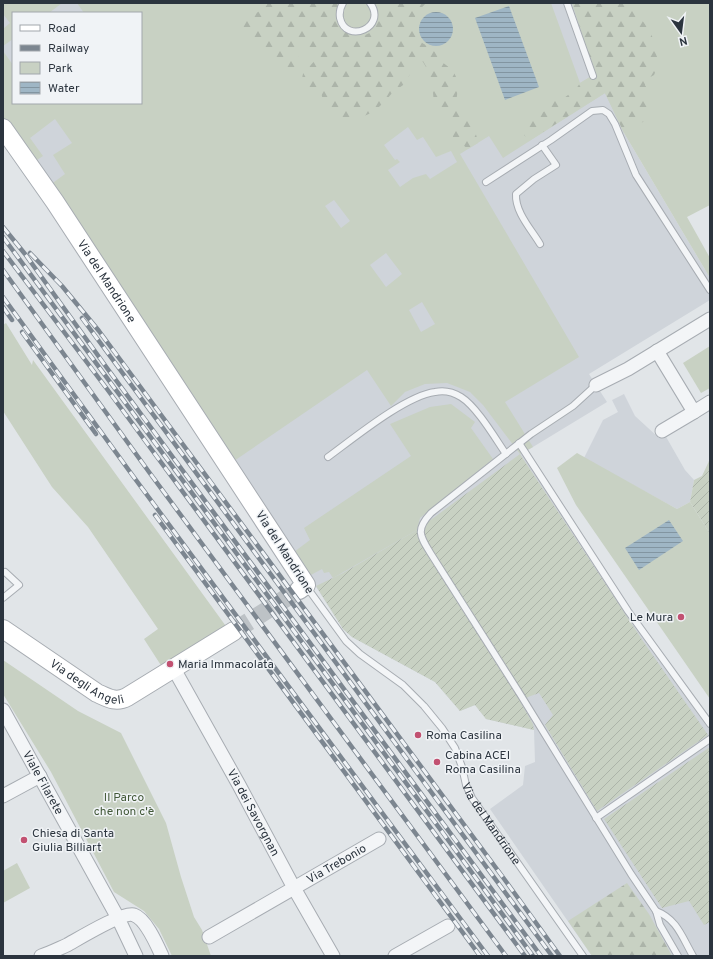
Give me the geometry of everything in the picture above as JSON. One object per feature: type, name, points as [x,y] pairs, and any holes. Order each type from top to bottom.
[{"type":"street","name":"Via del Mandrione","points":[[3,128],[55,202],[302,587]]},
{"type":"street","points":[[596,385],[710,319]]},
{"type":"street","points":[[657,351],[694,412]]},
{"type":"street","points":[[662,431],[710,402]]},
{"type":"street","name":"Via degli Angeli","points":[[3,629],[97,693],[111,700],[125,698],[234,631]]},
{"type":"street","name":"Via dei Savorgnan","points":[[174,669],[333,956]]},
{"type":"street","name":"Viale Filarete","points":[[3,710],[118,918],[136,956]]},
{"type":"street","points":[[3,796],[40,776]]},
{"type":"street","name":"Via Trebonio","points":[[209,937],[379,839]]},
{"type":"street","points":[[41,956],[67,945],[118,918],[129,915],[137,916],[146,926],[162,956]]},
{"type":"street","points":[[395,956],[448,926]]},
{"type":"lane","points":[[343,3],[340,11],[341,21],[346,28],[357,32],[372,24],[374,9],[370,3]]},
{"type":"lane","points":[[566,3],[593,76]]},
{"type":"lane","points":[[486,182],[592,111],[603,110],[610,114],[636,175],[710,290]]},
{"type":"lane","points":[[540,244],[518,210],[516,194],[534,179],[556,165],[542,145]]},
{"type":"lane","points":[[596,385],[573,406],[535,430],[431,514],[423,523],[420,528],[420,532],[431,554],[520,694],[630,874],[656,911],[660,925],[678,956]]},
{"type":"lane","points":[[328,457],[396,410],[426,394],[441,391],[455,394],[468,402],[506,454]]},
{"type":"lane","points":[[519,443],[617,595],[710,724]]},
{"type":"lane","points":[[3,598],[19,585],[5,572]]},
{"type":"lane","name":"Via del Mandrione","points":[[302,587],[346,641],[360,654],[410,691],[447,734],[459,757],[466,785],[470,793],[583,956]]},
{"type":"lane","points":[[596,818],[710,739]]},
{"type":"lane","points":[[656,911],[668,916],[672,920],[693,956]]},
{"type":"shaded area","points":[[3,3],[710,3],[624,133],[710,278],[710,300],[589,374],[607,402],[528,450],[631,610],[710,717],[710,956],[592,956],[490,809],[523,785],[525,766],[535,762],[534,730],[486,719],[475,705],[460,711],[435,682],[352,637],[343,629],[263,504],[50,185],[3,119]]},
{"type":"shaded area","points":[[624,394],[635,416],[659,438],[665,435],[685,470],[694,480],[690,502],[677,509],[584,458],[603,420],[618,412],[612,400]]},
{"type":"green space","points":[[3,3],[62,3],[50,12],[12,12],[12,40],[3,46],[3,29],[10,23],[3,14]]},
{"type":"green space","points":[[77,3],[551,3],[580,83],[595,74],[572,3],[710,3],[710,205],[687,217],[710,258],[710,278],[624,133],[605,93],[503,158],[489,136],[460,154],[579,357],[505,402],[533,447],[520,454],[483,405],[470,392],[447,383],[425,384],[405,392],[391,406],[367,370],[234,461],[50,185],[65,174],[53,155],[72,143],[55,119],[30,138],[43,156],[34,162],[3,119],[3,51],[12,64],[12,104],[142,104],[142,12],[83,12]],"holes":[[[408,127],[417,140],[423,137],[436,157],[451,151],[457,162],[430,179],[426,174],[413,178],[400,187],[388,170],[400,162],[397,159],[395,160],[384,145]],[[334,200],[350,221],[341,228],[325,206]],[[386,253],[402,274],[386,287],[370,265]],[[422,302],[435,324],[421,332],[409,310]]]},
{"type":"green space","points":[[268,3],[338,3],[341,7],[339,15],[354,36],[361,36],[368,34],[374,29],[377,23],[377,15],[379,10],[393,9],[399,3],[426,3],[414,19],[414,31],[418,39],[423,44],[430,47],[455,75],[458,85],[456,101],[457,111],[467,117],[475,131],[478,143],[468,149],[453,137],[449,123],[444,115],[434,106],[433,92],[429,86],[426,67],[423,62],[417,60],[413,65],[406,82],[369,114],[344,121],[332,114],[329,104],[323,101],[321,92],[310,92],[303,83],[302,77],[304,72],[315,60],[312,54],[302,50],[299,54],[295,68],[288,71],[278,66],[272,59],[268,58],[264,46],[256,38],[246,34],[243,26],[245,19],[261,10]]},
{"type":"green space","points":[[572,3],[625,3],[646,25],[652,36],[658,66],[654,75],[647,79],[645,85],[648,89],[650,97],[648,119],[624,133],[605,93],[529,141],[524,135],[525,125],[531,117],[545,111],[554,101],[564,98],[576,89],[580,83],[595,74]]},
{"type":"green space","points":[[6,323],[32,365],[33,360],[228,629],[164,670],[144,639],[158,629],[88,527],[52,487],[3,411],[3,325]]},
{"type":"green space","points":[[710,346],[710,388],[701,393],[683,363]]},
{"type":"green space","points":[[451,404],[475,422],[471,428],[493,459],[420,518],[417,530],[333,578],[329,572],[324,573],[322,569],[309,576],[294,552],[310,540],[304,528],[411,456],[390,424],[430,407]]},
{"type":"green space","name":"Le Mura","points":[[577,453],[677,509],[690,502],[710,534],[710,699],[576,505],[557,468]]},
{"type":"green space","points":[[520,454],[643,641],[708,735],[597,811],[545,725],[553,715],[539,693],[528,697],[521,703],[533,724],[534,730],[486,719],[475,705],[460,711],[435,682],[352,637],[343,629],[316,586],[343,573],[417,530]]},
{"type":"green space","points":[[710,459],[710,534],[690,502],[694,480],[702,476]]},
{"type":"green space","name":"Il Parco che non c'è","points":[[3,660],[78,711],[121,733],[166,823],[194,917],[202,930],[211,956],[172,956],[159,929],[144,911],[114,892],[51,772],[3,694]]},
{"type":"green space","points":[[710,747],[710,922],[704,925],[689,901],[662,908],[604,819]]},
{"type":"green space","points":[[17,863],[30,888],[3,903],[3,871]]},
{"type":"green space","points":[[627,883],[649,914],[672,956],[592,956],[568,921]]},
{"type":"water","points":[[509,6],[539,87],[505,100],[475,18]]},
{"type":"water","points":[[433,12],[439,12],[443,13],[450,19],[453,29],[452,36],[446,43],[439,46],[433,46],[429,45],[422,39],[419,32],[419,26],[420,22],[426,15]]},
{"type":"water","points":[[669,520],[683,541],[639,570],[625,548]]},
{"type":"tunnel","points":[[234,631],[299,590]]},
{"type":"railway","points":[[3,227],[25,254],[107,368],[541,956]]},
{"type":"railway","points":[[3,237],[533,956]]},
{"type":"railway","points":[[3,251],[107,389],[525,956]]},
{"type":"railway","points":[[30,253],[62,286],[99,331],[560,956]]},
{"type":"railway","points":[[3,270],[149,472],[506,956]]},
{"type":"railway","points":[[3,297],[133,476],[488,956]]},
{"type":"railway","points":[[3,307],[12,320]]},
{"type":"railway","points":[[82,318],[552,956]]},
{"type":"railway","points":[[22,332],[96,434]]},
{"type":"railway","points":[[155,515],[480,956]]},
{"type":"place","name":"Le Mura","points":[[681,617]]},
{"type":"place","name":"Maria Immacolata","points":[[170,664]]},
{"type":"place","name":"Roma Casilina","points":[[418,735]]},
{"type":"place","name":"Cabina ACEI Roma Casilina","points":[[437,762]]},
{"type":"place","name":"Chiesa di Santa Giulia Billiart","points":[[24,840]]}]
